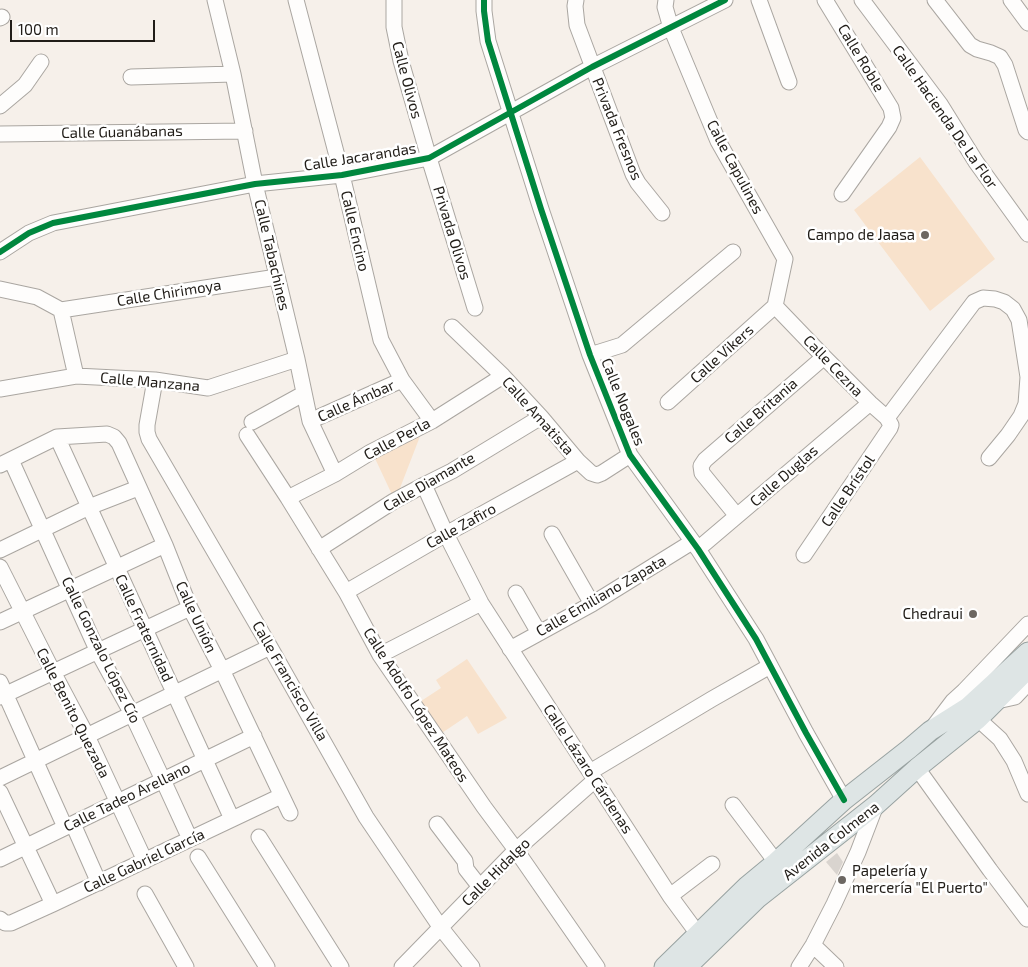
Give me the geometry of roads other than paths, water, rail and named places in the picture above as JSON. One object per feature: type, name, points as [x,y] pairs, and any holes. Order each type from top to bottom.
[{"type":"main road","points":[[664,967],[747,886],[844,800],[930,731],[966,709],[1028,652]]},
{"type":"main road","points":[[966,709],[997,700],[1028,670]]},
{"type":"main road","name":"Avenida Colmena","points":[[687,967],[758,898],[876,806],[918,768],[966,709]]},
{"type":"street","name":"Calle Tabachines","points":[[215,0],[310,421],[335,474]]},
{"type":"street","name":"Calle Encino","points":[[296,0],[342,175],[381,340],[402,380],[432,421]]},
{"type":"street","name":"Calle Olivos","points":[[394,0],[394,26],[401,61],[429,158]]},
{"type":"street","name":"Calle Nogales","points":[[484,0],[488,40],[511,113],[590,355],[630,455],[695,545],[756,639],[844,800]]},
{"type":"street","name":"Privada Fresnos","points":[[576,0],[577,25],[633,174],[662,212]]},
{"type":"street","name":"Calle Capulines","points":[[666,0],[665,7],[671,28],[718,141],[785,259],[776,306]]},
{"type":"street","name":"Calle Jacarandas","points":[[0,252],[29,233],[53,223],[255,184],[342,175],[429,158],[592,67],[725,0]]},
{"type":"street","points":[[760,0],[789,82]]},
{"type":"street","name":"Calle Roble","points":[[825,0],[891,108],[892,118],[889,127],[842,194]]},
{"type":"street","name":"Calle Hacienda De La Flor","points":[[862,0],[940,104],[976,162],[1028,234]]},
{"type":"street","points":[[935,0],[970,45],[1000,57],[1005,65],[1028,132]]},
{"type":"street","points":[[1011,0],[1028,23]]},
{"type":"street","points":[[0,106],[26,85],[42,62]]},
{"type":"street","points":[[131,77],[233,74]]},
{"type":"street","name":"Calle Guanábanas","points":[[0,134],[245,131]]},
{"type":"street","name":"Privada Olivos","points":[[429,158],[476,308]]},
{"type":"street","points":[[590,355],[622,345],[733,252]]},
{"type":"street","name":"Calle Chirimoya","points":[[61,310],[277,277]]},
{"type":"street","points":[[0,289],[37,297],[61,310],[76,376]]},
{"type":"street","name":"Calle Brístol","points":[[804,555],[890,428],[889,422],[974,302],[984,298],[1004,302],[1014,309],[1018,320],[1028,377],[1026,404],[1022,416],[989,458]]},
{"type":"street","name":"Calle Cezna","points":[[776,306],[889,422]]},
{"type":"street","name":"Calle Vikers","points":[[668,402],[776,306]]},
{"type":"street","name":"Calle Amatista","points":[[452,327],[503,376],[578,461],[591,473],[597,475],[602,473],[630,455]]},
{"type":"street","name":"Calle Britania","points":[[737,516],[702,473],[701,466],[705,460],[824,357]]},
{"type":"street","name":"Calle Manzana","points":[[0,389],[76,376],[155,380],[208,388],[297,359]]},
{"type":"street","name":"Calle Perla","points":[[288,498],[432,421],[503,376]]},
{"type":"street","name":"Calle Francisco Villa","points":[[155,380],[147,425],[149,439],[270,647],[366,818],[441,928],[472,967]]},
{"type":"street","name":"Calle Ámbar","points":[[310,421],[402,380]]},
{"type":"street","name":"Calle Adolfo López Mateos","points":[[304,394],[249,429],[288,498],[346,592],[380,655],[597,967]]},
{"type":"street","name":"Calle Duglas","points":[[695,545],[737,516],[870,403]]},
{"type":"street","name":"Calle Diamante","points":[[319,549],[394,501],[452,471],[541,417]]},
{"type":"street","name":"Calle Unión","points":[[56,437],[107,434],[114,437],[119,443],[165,545],[190,608],[222,670],[290,813]]},
{"type":"street","points":[[5,463],[56,437]]},
{"type":"street","name":"Calle Fraternidad","points":[[56,437],[232,819]]},
{"type":"street","name":"Calle Zafiro","points":[[346,592],[578,461]]},
{"type":"street","name":"Calle Gonzalo López Cío","points":[[5,463],[43,529],[98,652],[132,714],[190,840]]},
{"type":"street","name":"Calle Lázaro Cárdenas","points":[[424,484],[446,534],[481,603],[670,896],[698,934]]},
{"type":"street","points":[[0,550],[89,507],[138,488]]},
{"type":"street","points":[[552,534],[592,604]]},
{"type":"street","points":[[0,622],[165,545]]},
{"type":"street","name":"Calle Emiliano Zapata","points":[[510,648],[695,545]]},
{"type":"street","name":"Calle Benito Quezada","points":[[0,567],[87,736],[145,861]]},
{"type":"street","points":[[516,593],[538,633]]},
{"type":"street","points":[[380,655],[481,603]]},
{"type":"street","points":[[99,883],[2,691],[53,672],[190,608]]},
{"type":"street","points":[[1028,624],[964,691],[966,709],[1000,739],[1014,761],[1028,794]]},
{"type":"street","points":[[966,709],[969,696],[1028,639]]},
{"type":"street","points":[[0,778],[270,647]]},
{"type":"street","name":"Calle Hidalgo","points":[[402,967],[516,850],[592,776],[712,699],[770,666]]},
{"type":"street","points":[[997,700],[1015,697],[1028,683]]},
{"type":"street","name":"Calle Tadeo Arellano","points":[[0,859],[254,736]]},
{"type":"street","points":[[918,768],[1027,919]]},
{"type":"street","points":[[0,792],[53,904]]},
{"type":"street","name":"Calle Gabriel García","points":[[2,921],[12,923],[281,796]]},
{"type":"street","points":[[734,805],[776,862]]},
{"type":"street","points":[[799,967],[834,904],[858,852],[876,806]]},
{"type":"street","points":[[437,824],[465,861],[466,869],[480,887]]},
{"type":"street","points":[[259,838],[341,967]]},
{"type":"street","points":[[198,857],[267,967]]},
{"type":"street","points":[[670,896],[712,864]]},
{"type":"street","points":[[145,894],[186,967]]},
{"type":"street","points":[[813,944],[836,967]]},
{"type":"place","name":"Campo de Jaasa","points":[[925,235]]},
{"type":"place","name":"Chedraui","points":[[973,614]]},
{"type":"place","name":"Papelería y mercería \"El Puerto\"","points":[[842,880]]}]
